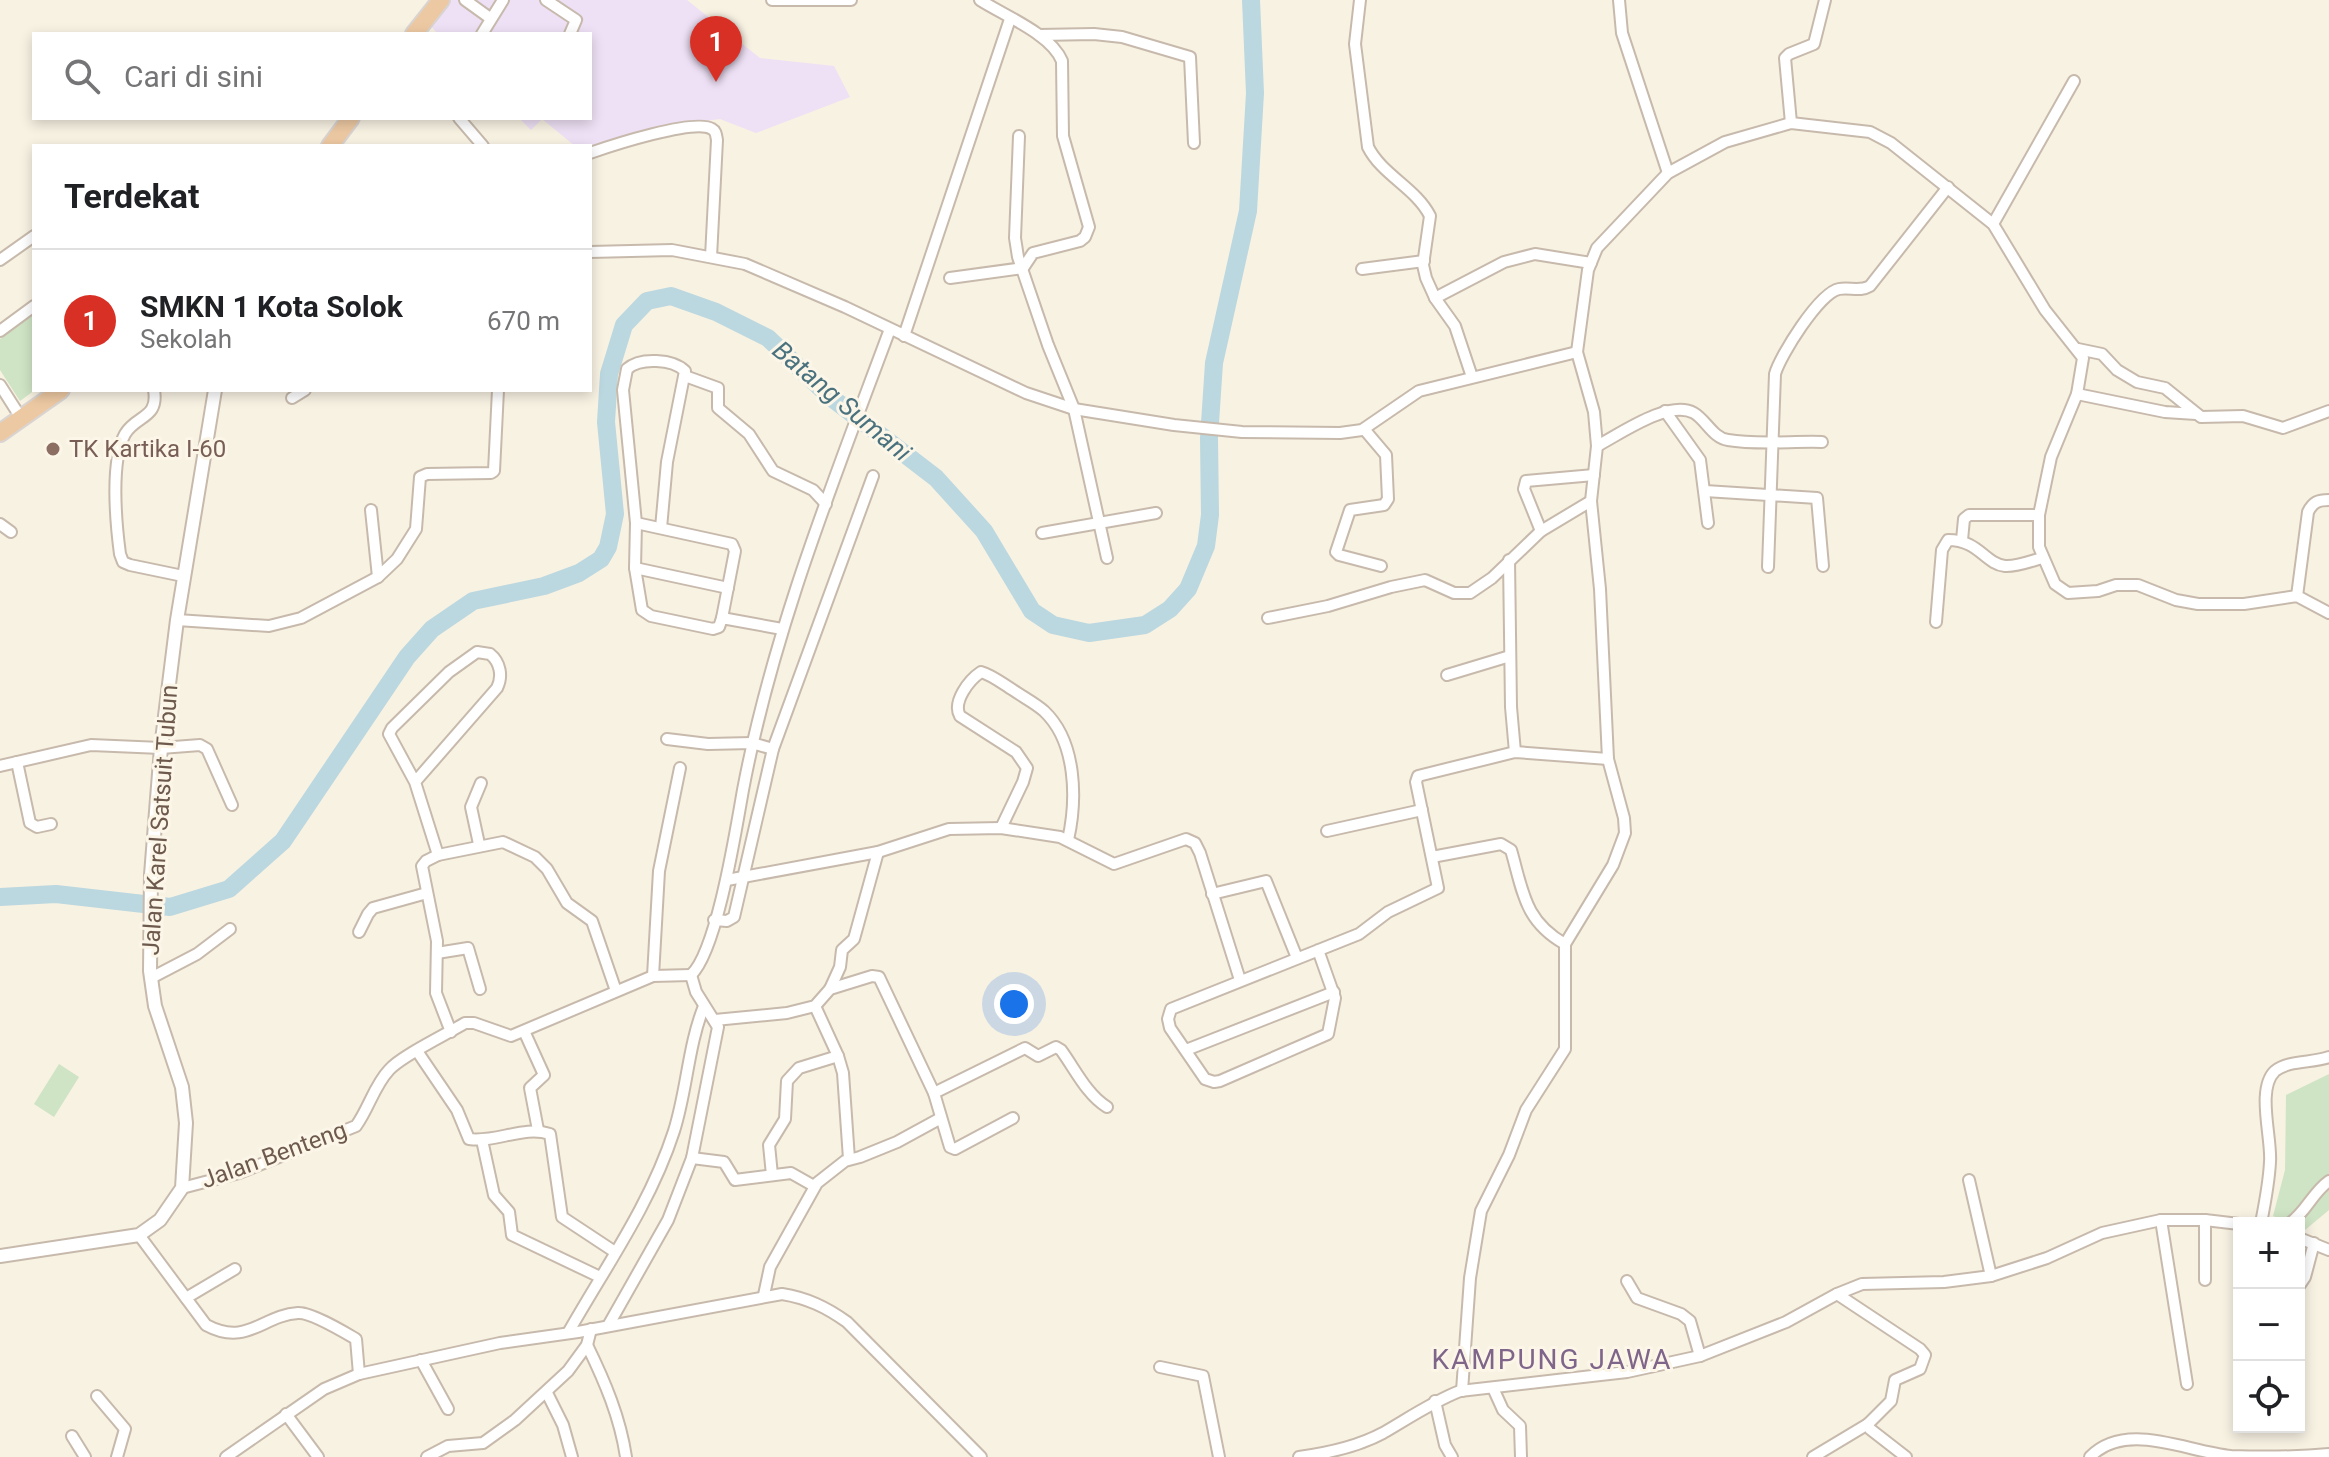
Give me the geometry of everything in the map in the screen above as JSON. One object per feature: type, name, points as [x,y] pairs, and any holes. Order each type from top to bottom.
[{"type":"highway","points":[[416,32],[441,0]]},
{"type":"highway","points":[[332,144],[350,120]]},
{"type":"highway","points":[[0,433],[58,392]]},
{"type":"street","points":[[465,0],[490,18]]},
{"type":"street","points":[[483,32],[500,4],[486,0]]},
{"type":"street","points":[[546,0],[576,20],[571,32]]},
{"type":"street","points":[[772,0],[851,0]]},
{"type":"street","points":[[950,278],[1023,268],[1033,253],[1080,241],[1089,227],[1063,136],[1062,61],[1058,52],[1039,35],[980,0]]},
{"type":"street","points":[[1360,0],[1355,44],[1364,134],[1373,158],[1419,200],[1430,216],[1424,261],[1428,286],[1455,326],[1472,377]]},
{"type":"street","points":[[1619,0],[1622,33],[1668,173]]},
{"type":"street","points":[[1791,123],[1785,58],[1814,44],[1825,0]]},
{"type":"street","points":[[904,336],[1010,19]]},
{"type":"street","points":[[1039,35],[1122,37],[1190,57],[1194,143]]},
{"type":"street","points":[[1993,224],[2074,81]]},
{"type":"street","points":[[461,120],[481,144]]},
{"type":"street","points":[[1462,1391],[1468,1292],[1481,1211],[1509,1155],[1526,1110],[1567,1045],[1565,944],[1613,865],[1623,841],[1624,818],[1608,759],[1600,583],[1591,501],[1597,446],[1589,391],[1577,352],[1591,263],[1597,248],[1668,173],[1725,142],[1791,123],[1870,132],[1891,143],[1993,224],[2045,310],[2083,358],[2077,394],[2051,457],[2039,515],[2037,535],[2042,558],[2055,584],[2068,593],[2098,591],[2116,585],[2138,585],[2176,600],[2213,604],[2244,604],[2297,596],[2329,613]]},
{"type":"street","points":[[592,152],[684,127],[709,127],[713,130],[717,140],[711,257]]},
{"type":"street","points":[[1019,136],[1015,238],[1045,337],[1074,409],[1107,558]]},
{"type":"street","points":[[1768,567],[1775,374],[1780,358],[1820,303],[1831,293],[1838,289],[1863,290],[1870,286],[1948,187]]},
{"type":"street","points":[[0,260],[32,237]]},
{"type":"street","points":[[592,252],[672,250],[745,264],[785,279],[1026,393],[1074,409],[1242,432],[1340,433],[1364,429],[1397,403],[1419,391],[1577,352]]},
{"type":"street","points":[[1435,298],[1504,262],[1535,254],[1591,263]]},
{"type":"street","points":[[1362,269],[1424,261]]},
{"type":"street","points":[[0,331],[32,307]]},
{"type":"street","points":[[608,1326],[668,1220],[692,1158],[718,1027],[704,1006],[691,975],[701,961],[727,880],[752,743],[782,629],[890,329]]},
{"type":"street","points":[[2078,349],[2102,354],[2121,373],[2137,382],[2172,391],[2196,414]]},
{"type":"street","points":[[636,523],[732,544],[735,551],[719,627],[713,629],[647,615],[640,607],[635,568],[636,523],[623,390],[625,373],[634,363],[673,363],[682,367],[685,376],[667,462],[661,528]]},
{"type":"street","points":[[685,376],[718,388],[718,408],[749,434],[769,467],[777,474],[813,490],[826,504]]},
{"type":"street","points":[[0,385],[21,418]]},
{"type":"street","points":[[154,392],[154,405],[149,414],[128,430],[121,444],[114,504],[120,554],[126,564],[183,576]]},
{"type":"street","name":"Jalan Karel Satsuit Tubun","points":[[182,1188],[186,1133],[182,1087],[155,1006],[151,978],[151,875],[161,748],[177,620],[215,392]]},
{"type":"street","points":[[292,398],[302,392]]},
{"type":"street","points":[[177,620],[255,626],[281,623],[301,618],[378,577],[397,559],[416,529],[420,477],[427,474],[494,471],[498,392]]},
{"type":"street","points":[[2077,394],[2165,412],[2207,417],[2243,416],[2283,428],[2329,411]]},
{"type":"street","points":[[1597,446],[1665,411],[1678,408],[1690,411],[1727,440],[1822,442]]},
{"type":"street","points":[[1665,411],[1700,460],[1708,523]]},
{"type":"street","points":[[1364,429],[1386,455],[1388,499],[1384,505],[1350,510],[1336,552],[1381,566]]},
{"type":"street","points":[[1541,531],[1524,489],[1526,481],[1594,475]]},
{"type":"street","points":[[714,920],[727,921],[734,917],[773,749],[873,476]]},
{"type":"street","points":[[1705,491],[1817,498],[1823,566]]},
{"type":"street","points":[[2297,596],[2308,512],[2312,504],[2329,500]]},
{"type":"street","points":[[1268,618],[1328,606],[1425,580],[1454,593],[1470,593],[1492,578],[1541,531],[1591,501]]},
{"type":"street","points":[[371,510],[378,577]]},
{"type":"street","points":[[1042,533],[1156,513]]},
{"type":"street","points":[[1962,540],[1964,519],[1969,515],[2039,515]]},
{"type":"street","points":[[0,524],[11,532]]},
{"type":"street","points":[[1936,622],[1943,545],[1948,540],[1962,540],[1999,565],[2009,566],[2042,558]]},
{"type":"street","points":[[1509,560],[1511,707],[1515,752]]},
{"type":"street","points":[[635,568],[728,588]]},
{"type":"street","points":[[722,618],[782,629]]},
{"type":"street","points":[[415,782],[497,688],[499,668],[490,654],[477,652],[454,668],[390,731],[389,737],[415,782],[438,855]]},
{"type":"street","points":[[1447,675],[1510,656]]},
{"type":"street","points":[[1001,828],[1027,768],[1016,752],[956,711],[957,704],[981,672],[1044,711],[1060,735],[1070,767],[1074,795],[1074,814],[1068,840]]},
{"type":"street","points":[[667,739],[708,744],[752,743],[773,749]]},
{"type":"street","points":[[0,766],[91,745],[205,747],[232,805]]},
{"type":"street","points":[[1318,950],[1334,992],[1328,1034],[1220,1081],[1205,1079],[1170,1028],[1168,1019],[1171,1009],[1240,980],[1359,934],[1388,912],[1438,888],[1416,782],[1420,774],[1515,752],[1608,759]]},
{"type":"street","points":[[17,762],[30,823],[37,827],[51,824]]},
{"type":"street","points":[[653,976],[659,871],[680,768]]},
{"type":"street","points":[[479,844],[471,807],[481,783]]},
{"type":"street","points":[[1327,831],[1422,810]]},
{"type":"street","points":[[727,880],[878,852],[949,829],[1001,828],[1068,840],[1106,863],[1114,864],[1181,840],[1190,840],[1200,853],[1240,980]]},
{"type":"street","points":[[451,1032],[436,993],[437,953],[422,866],[438,855],[479,844],[503,842],[541,861],[567,903],[588,917],[595,926],[616,991]]},
{"type":"street","points":[[1432,857],[1501,844],[1508,846],[1526,902],[1538,926],[1565,944]]},
{"type":"street","points":[[715,1020],[787,1013],[815,1006],[830,989],[840,967],[842,950],[854,939],[878,852]]},
{"type":"street","points":[[1212,894],[1266,881],[1297,958]]},
{"type":"street","points":[[359,932],[373,908],[427,893]]},
{"type":"street","points":[[151,978],[197,954],[230,929]]},
{"type":"street","points":[[437,953],[468,948],[480,989]]},
{"type":"street","name":"Jalan Benteng","points":[[182,1188],[239,1173],[356,1126],[365,1114],[378,1084],[391,1067],[465,1023],[474,1023],[511,1036],[653,976],[691,975]]},
{"type":"street","points":[[830,989],[872,976],[882,979],[934,1093],[950,1147],[955,1149],[1013,1118]]},
{"type":"street","points":[[1186,1050],[1334,992]]},
{"type":"street","points":[[568,1333],[633,1227],[652,1189],[674,1131],[694,1031],[704,1006]]},
{"type":"street","points":[[815,1006],[838,1056],[844,1079],[849,1159]]},
{"type":"street","points":[[524,1031],[544,1075],[530,1088],[538,1130]]},
{"type":"street","points":[[934,1093],[1025,1048],[1038,1056],[1058,1047],[1089,1088],[1092,1098],[1107,1107]]},
{"type":"street","points":[[417,1051],[457,1110],[467,1137],[482,1140],[538,1130],[551,1135],[562,1217],[615,1252]]},
{"type":"street","points":[[772,1175],[769,1145],[785,1119],[787,1081],[799,1068],[838,1056]]},
{"type":"street","points":[[2262,1217],[2271,1159],[2266,1096],[2268,1083],[2275,1072],[2285,1066],[2329,1057]]},
{"type":"street","points":[[764,1295],[770,1267],[814,1186],[849,1159],[892,1144],[941,1118]]},
{"type":"street","points":[[482,1140],[494,1195],[509,1212],[512,1235],[600,1277]]},
{"type":"street","points":[[692,1158],[724,1162],[735,1180],[794,1173],[814,1186]]},
{"type":"street","points":[[1969,1180],[1991,1276]]},
{"type":"street","points":[[2298,1217],[2329,1181]]},
{"type":"street","points":[[0,1256],[139,1235],[160,1220],[182,1188]]},
{"type":"street","points":[[2161,1220],[2187,1384]]},
{"type":"street","points":[[1299,1457],[1330,1453],[1359,1444],[1435,1401],[1462,1391],[1627,1372],[1700,1356],[1786,1322],[1862,1284],[1944,1282],[1991,1276],[2047,1258],[2102,1233],[2161,1220],[2233,1223]]},
{"type":"street","points":[[2205,1220],[2205,1280]]},
{"type":"street","points":[[139,1235],[206,1325],[221,1331],[249,1330],[296,1313],[307,1314],[356,1339],[359,1374]]},
{"type":"street","points":[[2305,1240],[2329,1250]]},
{"type":"street","points":[[2305,1277],[2314,1243]]},
{"type":"street","points":[[186,1298],[235,1269]]},
{"type":"street","points":[[1627,1281],[1637,1298],[1681,1314],[1690,1321],[1700,1356]]},
{"type":"street","points":[[226,1457],[324,1389],[359,1374],[500,1343],[782,1294],[802,1297],[827,1308],[847,1322],[981,1457]]},
{"type":"street","points":[[1813,1457],[1868,1424],[1891,1401],[1895,1380],[1920,1369],[1925,1355],[1837,1294]]},
{"type":"street","points":[[427,1457],[448,1446],[483,1443],[515,1420],[547,1393],[587,1345],[591,1329]]},
{"type":"street","points":[[587,1345],[606,1382],[621,1425],[626,1457]]},
{"type":"street","points":[[421,1360],[448,1409]]},
{"type":"street","points":[[1160,1367],[1203,1376],[1219,1457]]},
{"type":"street","points":[[1493,1388],[1503,1410],[1520,1426],[1521,1457]]},
{"type":"street","points":[[547,1393],[563,1425],[572,1457]]},
{"type":"street","points":[[97,1396],[124,1426],[125,1433],[117,1457]]},
{"type":"street","points":[[1435,1401],[1445,1445],[1452,1457]]},
{"type":"street","points":[[286,1414],[318,1457]]},
{"type":"street","points":[[1868,1424],[1870,1429],[1906,1457]]},
{"type":"street","points":[[72,1436],[85,1457]]},
{"type":"street","points":[[2090,1457],[2111,1442],[2128,1440],[2144,1440],[2234,1457],[2329,1454]]},
{"type":"shaded area","points":[[447,0],[687,0],[760,58],[834,66],[850,97],[756,133],[720,119],[646,129],[592,147],[592,144],[573,144],[543,120],[592,120],[592,32],[436,32],[429,24]]},
{"type":"shaded area","points":[[521,120],[541,120],[531,130]]},
{"type":"green space","points":[[32,315],[32,392],[20,401],[0,370],[0,339]]},
{"type":"green space","points":[[59,1064],[79,1077],[54,1117],[34,1104]]},
{"type":"green space","points":[[2329,1074],[2329,1210],[2305,1230],[2305,1217],[2273,1216],[2285,1170],[2286,1095]]},
{"type":"waterway","name":"Batang Sumani","points":[[0,897],[56,894],[170,907],[229,889],[283,841],[407,657],[432,629],[473,601],[544,586],[579,573],[601,559],[608,547],[615,514],[606,422],[609,374],[624,325],[647,301],[671,296],[716,312],[768,338],[828,395],[936,478],[984,531],[1032,611],[1053,625],[1089,633],[1145,625],[1170,609],[1188,589],[1206,546],[1210,515],[1209,438],[1214,363],[1248,211],[1255,93],[1251,0]]},
{"type":"place","name":"SMKN 1 Kota Solok","points":[[716,82]]},
{"type":"place","name":"TK Kartika I-60","points":[[53,449]]},
{"type":"district","name":"KAMPUNG JAWA","points":[[1552,1359]]}]
